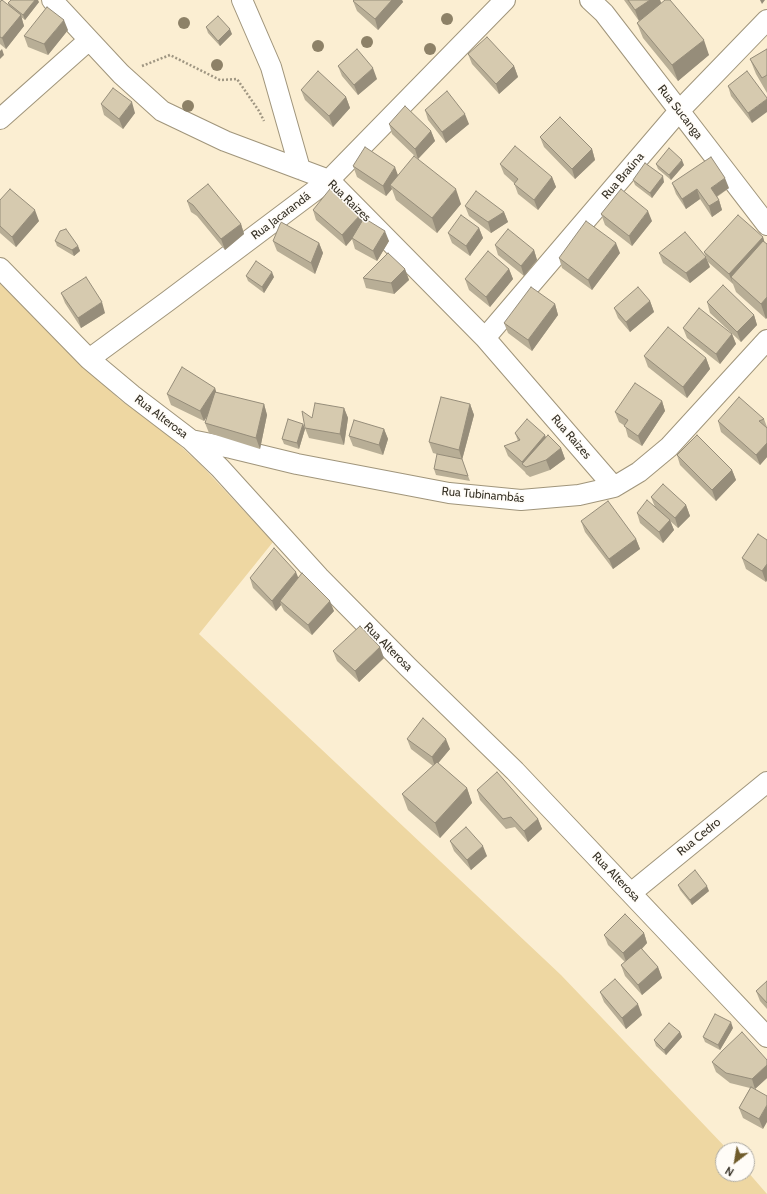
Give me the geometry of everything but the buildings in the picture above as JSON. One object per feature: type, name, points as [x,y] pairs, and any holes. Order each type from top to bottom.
[{"type":"street","name":"Rua Raizes","points":[[52,0],[121,74],[162,111],[225,141],[329,180],[485,338],[614,487]]},
{"type":"street","points":[[242,0],[271,67],[300,169]]},
{"type":"street","name":"Rua Jacarandá","points":[[88,359],[329,180],[505,0]]},
{"type":"street","name":"Rua Sucanga","points":[[590,0],[604,13],[767,225]]},
{"type":"street","name":"Rua Braúna","points":[[485,338],[679,111],[767,20]]},
{"type":"street","points":[[0,119],[89,40]]},
{"type":"street","name":"Rua Alterosa","points":[[0,268],[88,359],[132,395],[192,440],[242,491],[319,577],[408,667],[515,771],[767,1037]]},
{"type":"street","name":"Rua Tubinambás","points":[[192,440],[297,464],[449,493],[521,500],[579,495],[614,487],[639,472],[669,447],[767,340]]},
{"type":"street","name":"Rua Cedro","points":[[631,893],[767,782]]},
{"type":"path","points":[[121,74],[170,55],[220,80],[237,79],[259,111],[265,124]]},
{"type":"shaded area","points":[[0,283],[119,399],[163,430],[202,466],[273,542],[199,634],[561,975],[720,1142],[715,1142],[715,1182],[755,1182],[755,1180],[767,1194],[0,1194]]}]
